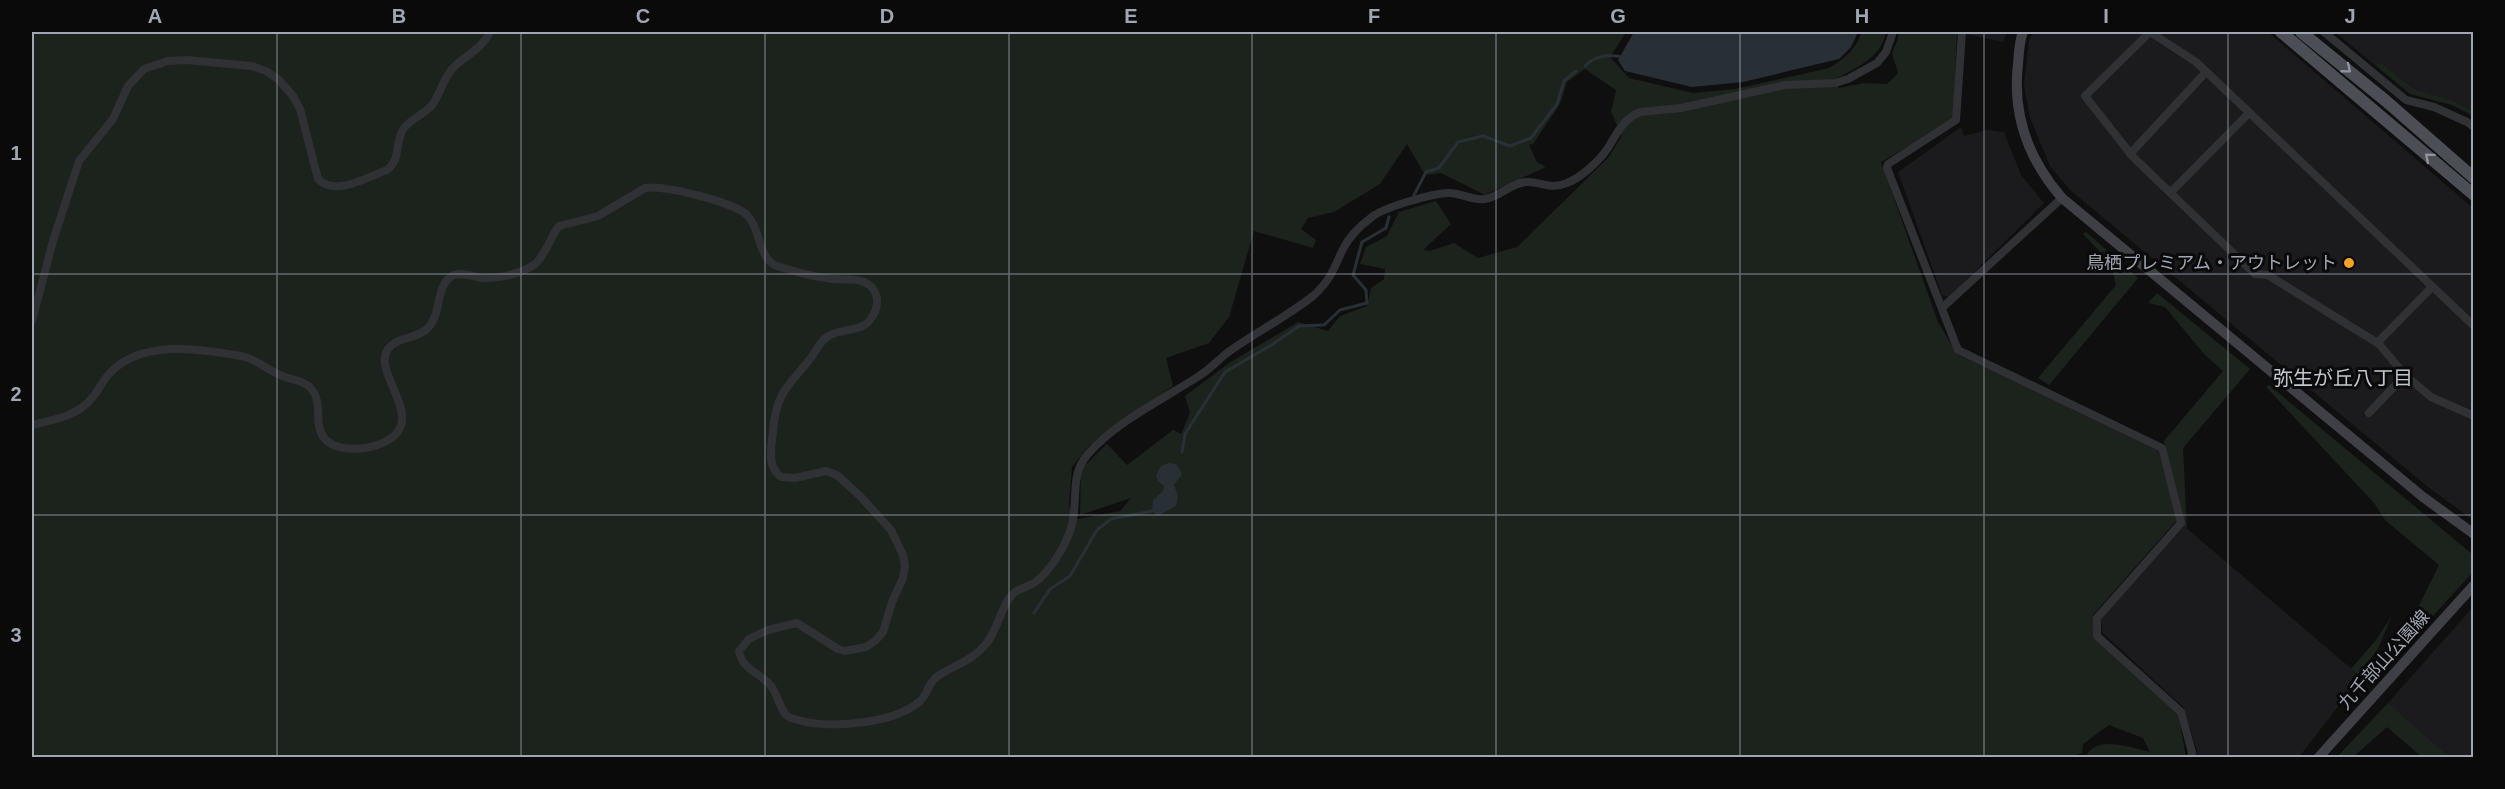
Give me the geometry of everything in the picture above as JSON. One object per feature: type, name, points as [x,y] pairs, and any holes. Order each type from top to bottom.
[{"type":"main road","points":[[2281,32],[2474,195]]},
{"type":"main road","points":[[2301,32],[2386,101],[2474,178]]},
{"type":"street","points":[[32,321],[53,241],[79,161],[113,119],[128,86],[144,69],[168,61],[187,60],[232,64],[266,71],[279,80],[294,96],[300,109],[318,179],[324,185],[338,187],[392,166],[398,154],[401,133],[407,125],[432,105],[446,76],[456,64],[478,50],[490,32]]},
{"type":"street","points":[[32,425],[65,416],[82,408],[92,399],[115,367],[135,357],[153,352],[184,349],[243,356],[260,362],[284,377],[307,384],[314,392],[319,429],[324,438],[335,446],[345,448],[357,449],[379,444],[396,432],[402,413],[385,363],[386,354],[389,347],[395,343],[429,328],[434,319],[444,284],[450,277],[456,274],[488,279],[522,271],[536,263],[560,226],[598,216],[645,188],[665,187],[731,206],[745,212],[750,218],[767,260],[774,265],[833,279],[845,278],[865,283],[877,295],[878,302],[868,322],[827,337],[790,380],[775,414],[771,459],[776,473],[788,479],[826,471],[837,475],[891,530],[899,544],[905,566],[883,632],[866,647],[845,651],[828,643],[805,626],[797,623],[789,624],[749,639],[740,651],[745,665],[770,684],[786,714],[791,718],[808,723],[847,724],[873,721],[919,703],[926,695],[932,680],[971,659],[998,626],[1010,596],[1043,576],[1070,532],[1076,509],[1076,475],[1078,467],[1088,453],[1161,398],[1199,376],[1227,353],[1301,306],[1319,291],[1336,269],[1342,250],[1349,239],[1372,217],[1385,209],[1440,194],[1452,193],[1484,199],[1528,182],[1552,187],[1567,183],[1582,174],[1606,150],[1623,122],[1630,116],[1640,112],[1709,103],[1785,85],[1842,81],[1877,63],[1886,52],[1893,32]]},
{"type":"street","points":[[1962,32],[1956,120],[1888,164],[1887,168],[1958,350],[2162,448],[2181,523],[2097,618],[2097,636],[2181,712],[2192,752],[2191,758]]},
{"type":"street","points":[[2023,32],[2016,85],[2019,119],[2032,156],[2046,179],[2062,198],[2418,492],[2474,534]]},
{"type":"street","points":[[2474,326],[2196,62],[2150,32],[2085,96],[2130,154],[2255,274],[2268,274],[2377,343],[2405,375],[2431,398],[2474,416]]},
{"type":"street","points":[[2324,32],[2406,100],[2434,107],[2474,127]]},
{"type":"street","points":[[2130,154],[2206,72]]},
{"type":"street","points":[[2170,193],[2249,113]]},
{"type":"street","points":[[1943,307],[2062,198]]},
{"type":"street","points":[[2377,343],[2432,287]]},
{"type":"street","points":[[2369,413],[2405,375]]},
{"type":"street","name":"九千部山公園線","points":[[2318,758],[2474,585]]},
{"type":"shaded area","points":[[32,32],[1626,32],[1610,57],[1629,78],[1693,93],[1735,89],[1829,68],[1849,53],[1857,43],[1861,32],[1886,32],[1883,41],[1873,55],[1859,66],[1835,79],[1839,88],[1864,83],[1887,84],[1898,73],[1892,53],[1899,32],[1957,32],[1953,121],[1881,162],[1938,322],[1957,354],[2158,450],[2177,520],[2093,615],[2093,637],[2178,713],[2186,757],[2086,757],[2091,750],[2105,744],[2150,752],[2143,738],[2109,725],[2083,744],[2082,753],[2066,758],[32,757]],"holes":[[[1585,69],[1616,90],[1611,112],[1622,136],[1608,158],[1517,247],[1478,258],[1454,243],[1430,251],[1423,250],[1451,224],[1436,201],[1399,212],[1387,236],[1366,247],[1360,264],[1385,269],[1384,279],[1371,288],[1367,306],[1340,316],[1328,331],[1298,322],[1229,363],[1185,396],[1190,413],[1181,434],[1173,430],[1127,465],[1107,444],[1081,469],[1080,515],[1131,498],[1120,511],[1078,519],[1069,506],[1072,467],[1088,447],[1173,386],[1166,358],[1209,343],[1229,317],[1254,231],[1313,248],[1316,240],[1301,229],[1308,218],[1334,212],[1380,184],[1407,144],[1425,175],[1441,173],[1485,195],[1546,167],[1537,162],[1529,145],[1533,144],[1560,104],[1567,82]]]},
{"type":"shaded area","points":[[1634,32],[1858,32],[1851,47],[1839,59],[1743,82],[1692,87],[1625,71],[1618,60]]},
{"type":"shaded area","points":[[1966,32],[2007,32],[2003,42],[1966,34]]},
{"type":"shaded area","name":"鳥栖プレミアム・アウトレット","points":[[2033,32],[2268,32],[2473,208],[2473,520],[2428,487],[2070,190],[2050,166],[2030,118],[2024,85],[2029,40]]},
{"type":"shaded area","points":[[2335,32],[2473,32],[2473,111],[2454,101],[2414,89],[2380,62],[2375,65]]},
{"type":"shaded area","points":[[2380,62],[2414,89],[2454,101],[2473,111],[2473,116],[2452,105],[2410,94],[2375,65]]},
{"type":"shaded area","points":[[1961,127],[1964,136],[1987,130],[2004,132],[2021,175],[2044,203],[1949,297],[1942,295],[1898,172]]},
{"type":"shaded area","points":[[2086,232],[2138,278],[2049,385],[2038,378],[2116,285],[2110,262],[2083,234]]},
{"type":"shaded area","points":[[2157,293],[2250,369],[2183,448],[2187,529],[2184,526],[2164,441],[2223,371],[2205,355],[2165,307],[2148,303]]},
{"type":"shaded area","points":[[2269,385],[2472,554],[2473,572],[2391,662],[2439,565],[2385,520],[2374,503],[2266,387]]},
{"type":"shaded area","points":[[1169,463],[1176,464],[1182,474],[1174,485],[1178,496],[1176,506],[1158,516],[1152,511],[1153,500],[1163,491],[1164,486],[1158,481],[1156,475],[1161,466]]},
{"type":"shaded area","points":[[2184,526],[2361,677],[2299,757],[2196,757],[2197,750],[2183,707],[2102,632],[2101,616]]},
{"type":"shaded area","points":[[2473,607],[2473,757],[2450,757],[2388,703]]},
{"type":"shaded area","points":[[2391,617],[2378,649],[2362,669],[2370,683],[2351,669],[2376,640]]},
{"type":"shaded area","points":[[2388,703],[2450,757],[2422,757],[2387,727],[2353,757],[2337,757]]},
{"type":"waterway","points":[[1585,66],[1603,56],[1624,57]]},
{"type":"waterway","points":[[1414,195],[1426,172],[1439,168],[1458,142],[1483,136],[1510,146],[1531,138],[1557,104],[1564,81],[1576,71]]},
{"type":"waterway","points":[[1182,452],[1185,434],[1225,372],[1299,326],[1324,325],[1340,310],[1367,303],[1366,290],[1353,275],[1362,242],[1386,228],[1389,217]]},
{"type":"waterway","points":[[1034,613],[1050,589],[1070,576],[1097,530],[1111,519],[1152,511]]},
{"type":"place","name":"鳥栖プレミアム・アウトレット","points":[[2349,263]]},
{"type":"district","name":"弥生が丘八丁目","points":[[2343,378]]}]
